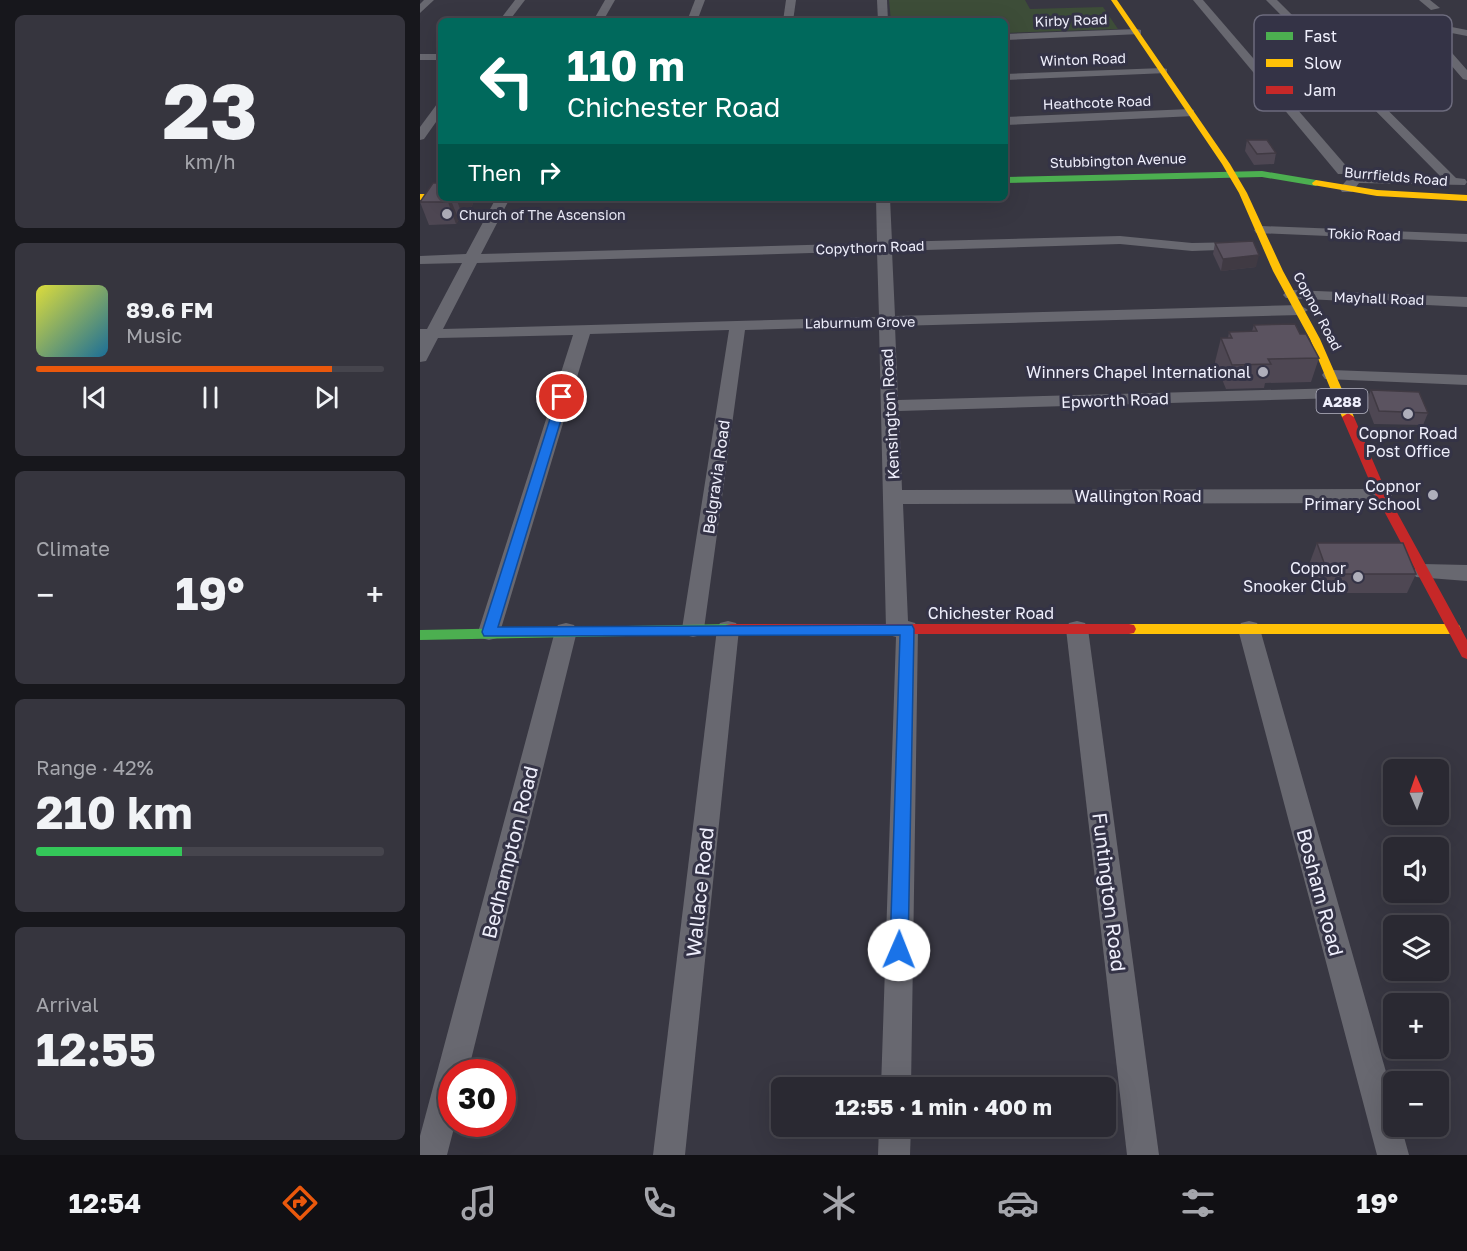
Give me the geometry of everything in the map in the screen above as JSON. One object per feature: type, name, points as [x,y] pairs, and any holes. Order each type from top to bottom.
[{"type":"street","points":[[420,10],[429,0]]},
{"type":"street","points":[[506,18],[520,0]]},
{"type":"street","points":[[600,18],[610,0]]},
{"type":"street","points":[[693,18],[700,0]]},
{"type":"street","points":[[788,18],[791,0]]},
{"type":"street","points":[[882,0],[883,18]]},
{"type":"street","name":"Copnor Road","points":[[1114,0],[1232,174],[1243,194],[1266,245],[1332,375],[1382,496],[1467,652]]},
{"type":"street","points":[[1198,0],[1254,66]]},
{"type":"street","points":[[1271,0],[1287,15]]},
{"type":"street","points":[[1424,0],[1435,8]]},
{"type":"street","points":[[1452,30],[1467,33]]},
{"type":"street","name":"Kirby Road","points":[[1008,37],[1137,32]]},
{"type":"street","points":[[420,57],[438,57]]},
{"type":"street","points":[[1452,60],[1467,77]]},
{"type":"street","name":"Winton Road","points":[[1008,77],[1163,71]]},
{"type":"street","points":[[420,136],[438,111]]},
{"type":"street","points":[[1292,111],[1343,171]]},
{"type":"street","points":[[1386,111],[1460,182]]},
{"type":"street","name":"Heathcote Road","points":[[1008,121],[1190,113]]},
{"type":"street","name":"Stubbington Avenue","points":[[1008,180],[1232,174]]},
{"type":"street","name":"Burrfields Road","points":[[1232,174],[1291,176],[1347,189],[1383,194],[1467,198]]},
{"type":"street","points":[[1347,189],[1355,179],[1460,182]]},
{"type":"street","name":"Burrfields Road","points":[[1243,194],[1248,187],[1258,183],[1322,184]]},
{"type":"street","points":[[420,197],[438,196]]},
{"type":"street","points":[[420,357],[426,334],[472,258],[501,201]]},
{"type":"street","name":"Kensington Road","points":[[883,201],[886,322],[902,629],[896,1077]]},
{"type":"street","name":"Tokio Road","points":[[1261,230],[1467,238]]},
{"type":"street","name":"Copythorn Road","points":[[420,260],[1120,240],[1192,247],[1266,245]]},
{"type":"street","name":"Mayhall Road","points":[[1291,294],[1467,302]]},
{"type":"street","name":"Laburnum Grove","points":[[426,334],[1300,310]]},
{"type":"street","name":"Belgravia Road","points":[[693,629],[738,325]]},
{"type":"street","points":[[489,632],[583,330]]},
{"type":"street","points":[[1332,375],[1467,380]]},
{"type":"street","name":"Epworth Road","points":[[890,406],[1339,393]]},
{"type":"street","name":"Wallington Road","points":[[894,497],[1382,496]]},
{"type":"street","points":[[1422,572],[1467,573]]},
{"type":"street","name":"Chichester Road","points":[[420,635],[693,629],[1454,629]]},
{"type":"street","name":"Wallace Road","points":[[669,1155],[728,629]]},
{"type":"street","name":"Funtington Road","points":[[1077,629],[1143,1155]]},
{"type":"street","name":"Bosham Road","points":[[1249,629],[1393,1155]]},
{"type":"street","name":"Bedhampton Road","points":[[456,1059],[566,631]]},
{"type":"street","name":"Bedhampton Road","points":[[431,1155],[438,1128]]},
{"type":"street","points":[[894,1155],[895,1137]]},
{"type":"green space","points":[[889,0],[1025,0],[1030,9],[1103,7],[1118,29],[1008,33],[1008,18],[891,18]]},
{"type":"building","points":[[1247,140],[1267,140],[1276,153],[1257,154]]},
{"type":"building","points":[[433,183],[438,183],[438,201],[448,201],[448,202],[420,202]]},
{"type":"building","points":[[1253,241],[1259,255],[1223,259],[1215,243]]},
{"type":"building","points":[[1295,324],[1300,334],[1306,334],[1319,358],[1268,359],[1271,364],[1232,365],[1221,338],[1232,338],[1229,332],[1257,331],[1254,325]]},
{"type":"building","points":[[1371,390],[1419,392],[1428,413],[1379,411]]},
{"type":"building","points":[[1317,543],[1403,543],[1416,574],[1328,574]]},
{"type":"traffic: fast","points":[[1008,180],[1262,174],[1316,183]]},
{"type":"traffic: fast","points":[[420,635],[731,629]]},
{"type":"traffic: slow","points":[[1114,0],[1226,164],[1243,193],[1278,271],[1315,339],[1348,417]]},
{"type":"traffic: slow","points":[[1316,183],[1377,193],[1467,198]]},
{"type":"traffic: slow","points":[[420,197],[438,197]]},
{"type":"traffic: slow","points":[[1129,629],[1454,629]]},
{"type":"traffic: jam","points":[[1348,417],[1382,496],[1467,653]]},
{"type":"traffic: jam","points":[[731,629],[1129,629]]},
{"type":"place","name":"Church of The Ascension","points":[[447,214]]},
{"type":"place","name":"Winners Chapel International","points":[[1263,372]]},
{"type":"place","name":"Copnor Road Post Office","points":[[1408,414]]},
{"type":"place","name":"Copnor Primary School","points":[[1433,495]]},
{"type":"place","name":"Copnor Snooker Club","points":[[1358,577]]},
{"type":"route","points":[[562,397],[489,632],[907,629],[899,950]]}]
